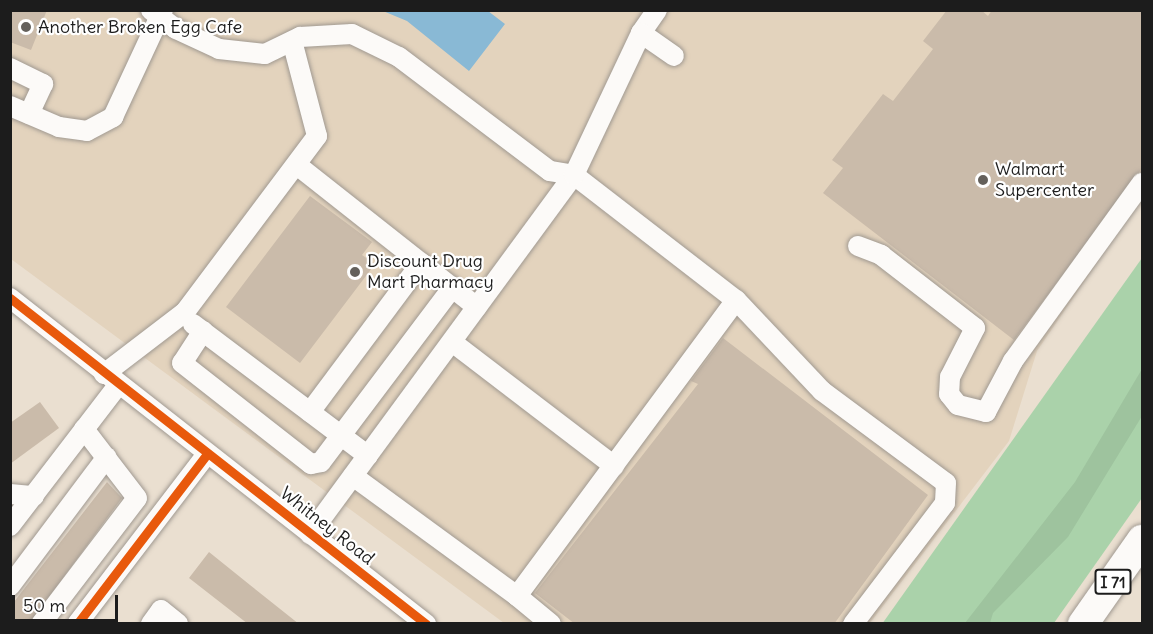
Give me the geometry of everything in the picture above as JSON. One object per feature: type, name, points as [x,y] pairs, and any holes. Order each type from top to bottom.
[{"type":"highway","name":"I 71","points":[[1083,624],[1143,540]]},
{"type":"street","points":[[310,534],[574,175],[641,33],[657,10]]},
{"type":"street","points":[[10,106],[59,127],[87,131],[113,117],[158,13],[219,49],[265,54],[292,42],[352,34],[399,57],[550,171],[574,175],[736,300],[822,391],[946,483],[945,503],[853,624]]},
{"type":"street","points":[[641,33],[674,56]]},
{"type":"street","points":[[10,526],[84,429],[111,380],[181,315],[297,165],[317,135],[292,42]]},
{"type":"street","points":[[10,68],[43,84],[29,114]]},
{"type":"street","points":[[297,165],[477,306]]},
{"type":"street","points":[[858,246],[881,255],[975,328],[950,377],[949,394],[958,405],[986,412],[1013,361],[1143,183]]},
{"type":"street","points":[[310,412],[421,262]]},
{"type":"street","points":[[202,331],[182,363],[311,464],[321,462],[342,436],[453,287]]},
{"type":"street","name":"Whitney Road","points":[[10,298],[111,380],[310,534],[403,617],[426,624]]},
{"type":"street","points":[[517,596],[736,300]]},
{"type":"street","points":[[181,315],[368,456]]},
{"type":"street","points":[[452,342],[614,466]]},
{"type":"street","points":[[41,624],[137,498],[84,429]]},
{"type":"street","points":[[77,624],[207,454]]},
{"type":"street","points":[[10,586],[107,457]]},
{"type":"street","points":[[353,476],[517,596],[551,624]]},
{"type":"street","points":[[10,494],[34,496]]},
{"type":"street","points":[[151,624],[161,610],[178,624]]},
{"type":"shaded area","points":[[10,11],[1142,11],[1142,197],[1037,351],[1009,441],[870,623],[504,623],[11,259]]},
{"type":"green space","points":[[1142,258],[1142,498],[1054,623],[882,624]]},
{"type":"green space","points":[[1142,369],[1142,416],[1068,537],[993,613],[990,623],[965,623],[1075,482]]},
{"type":"water","points":[[383,11],[488,11],[505,24],[469,71],[407,21]]},
{"type":"building","name":"Another Broken Egg Cafe","points":[[10,10],[47,10],[31,50],[10,42]]},
{"type":"building","name":"Walmart Supercenter","points":[[947,10],[981,10],[988,16],[992,10],[1143,10],[1143,167],[1014,340],[823,193],[843,168],[832,160],[883,94],[893,101],[933,49],[923,41]]},
{"type":"building","points":[[310,196],[372,242],[362,255],[375,264],[300,363],[226,307]]},
{"type":"building","points":[[723,338],[928,495],[834,624],[575,624],[535,593],[698,384],[691,381]]},
{"type":"building","points":[[40,402],[59,428],[10,464],[10,423]]},
{"type":"building","points":[[107,482],[122,498],[29,624],[10,624],[10,607]]},
{"type":"building","points":[[209,552],[299,624],[248,624],[189,578]]},
{"type":"cycle path","points":[[10,298],[426,624]]},
{"type":"cycle path","points":[[77,624],[207,454]]},
{"type":"place","name":"Another Broken Egg Cafe","points":[[26,27]]},
{"type":"place","name":"Walmart Supercenter","points":[[983,180]]},
{"type":"place","name":"Discount Drug Mart Pharmacy","points":[[355,272]]}]
